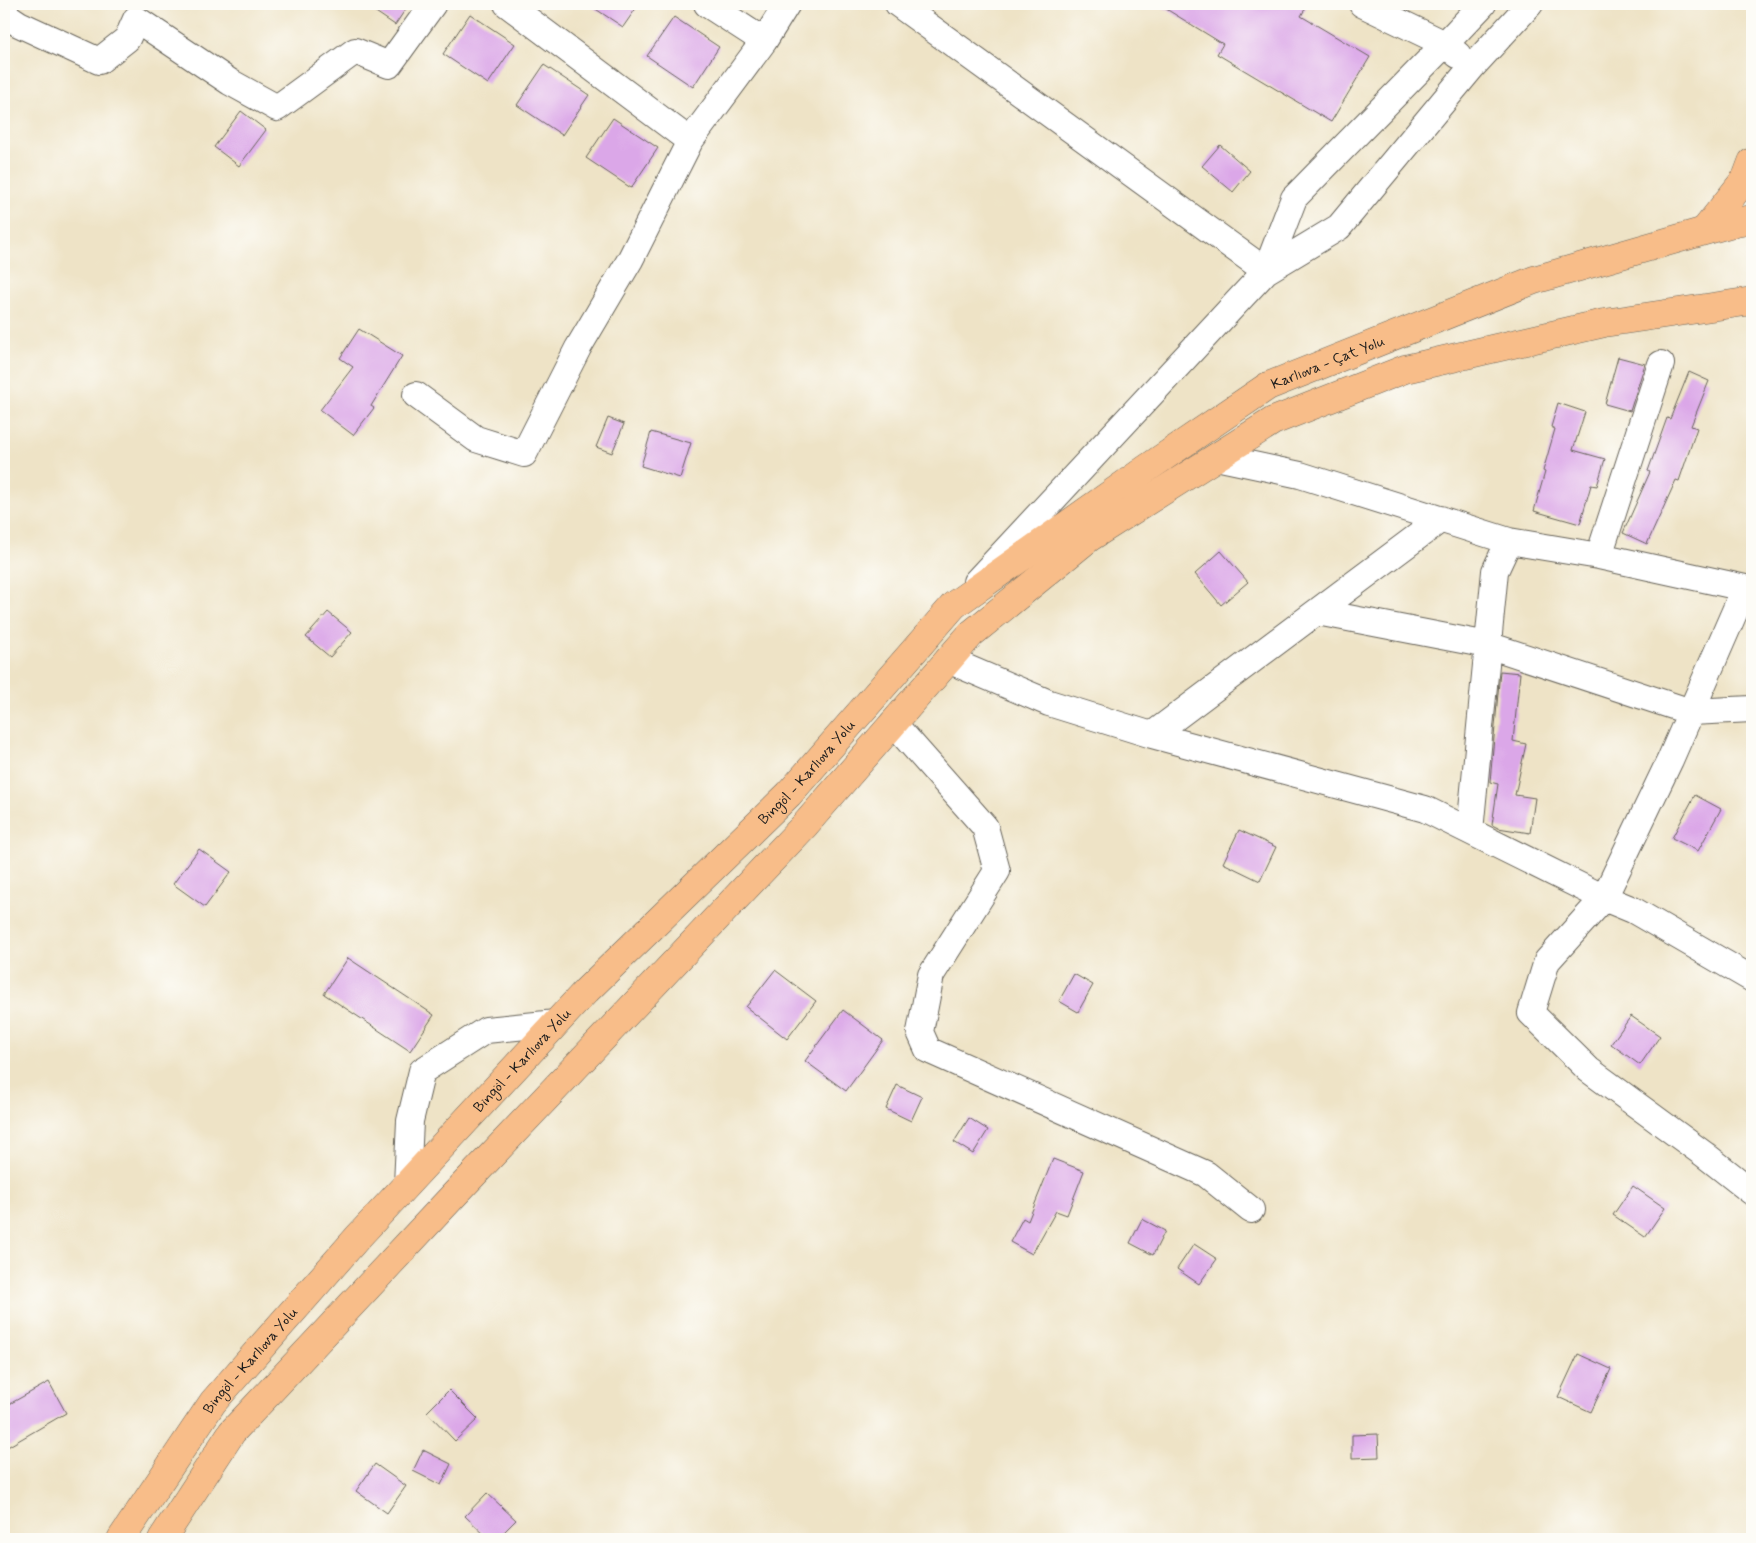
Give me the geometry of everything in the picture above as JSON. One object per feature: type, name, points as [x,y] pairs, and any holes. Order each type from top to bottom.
[{"type":"highway","points":[[1706,230],[1746,178],[1752,162]]},
{"type":"highway","name":"Karlıova - Çat Yolu","points":[[954,605],[1146,469],[1268,386],[1534,280],[1706,230],[1752,219]]},
{"type":"highway","points":[[162,1539],[232,1432],[804,825],[971,634],[1089,538],[1273,421],[1405,369],[1604,322],[1752,301]]},
{"type":"highway","name":"Bingöl - Karlıova Yolu","points":[[121,1539],[213,1402],[358,1237],[586,991],[789,794],[954,605]]},
{"type":"street","points":[[4,14],[19,24],[99,61],[126,39],[139,11],[230,82],[277,108],[355,51],[389,65],[433,4]]},
{"type":"street","points":[[507,4],[690,141]]},
{"type":"street","points":[[707,4],[764,41]]},
{"type":"street","points":[[416,395],[476,439],[524,454],[578,348],[630,260],[690,141],[764,41],[787,4]]},
{"type":"street","points":[[898,4],[1266,271]]},
{"type":"street","points":[[1362,4],[1445,44],[1472,67]]},
{"type":"street","points":[[1266,271],[1294,198],[1482,4]]},
{"type":"street","points":[[954,605],[1266,271],[1340,227],[1472,67],[1530,4]]},
{"type":"street","points":[[1600,556],[1661,364]]},
{"type":"street","points":[[1216,457],[1300,475],[1509,541],[1600,556],[1748,589],[1670,760],[1604,898],[1547,961],[1532,1013],[1589,1070],[1752,1192]]},
{"type":"street","points":[[1152,735],[1441,519]]},
{"type":"street","points":[[1470,832],[1495,571],[1509,541]]},
{"type":"street","points":[[1317,612],[1488,645],[1691,712],[1752,709]]},
{"type":"street","points":[[948,660],[1048,703],[1152,735],[1425,809],[1604,898],[1633,910],[1752,979]]},
{"type":"street","points":[[893,723],[985,827],[997,871],[931,975],[920,1032],[928,1050],[1206,1174],[1251,1210]]},
{"type":"street","points":[[407,1184],[410,1121],[422,1071],[486,1030],[556,1023]]},
{"type":"building","points":[[364,4],[409,4],[395,25]]},
{"type":"building","points":[[588,4],[639,4],[623,27]]},
{"type":"building","points":[[1158,4],[1308,4],[1301,16],[1370,57],[1331,122],[1217,54],[1223,44]]},
{"type":"building","points":[[470,14],[515,44],[488,84],[443,54]]},
{"type":"building","points":[[674,17],[719,47],[693,87],[647,56]]},
{"type":"building","points":[[544,65],[589,95],[562,135],[517,105]]},
{"type":"building","points":[[241,111],[266,130],[239,166],[214,147]]},
{"type":"building","points":[[613,118],[658,148],[631,188],[586,158]]},
{"type":"building","points":[[1220,145],[1250,171],[1233,192],[1202,166]]},
{"type":"building","points":[[359,329],[402,356],[371,406],[374,408],[353,435],[320,410],[353,367],[340,358]]},
{"type":"building","points":[[1618,357],[1645,364],[1630,411],[1605,404]]},
{"type":"building","points":[[1689,372],[1709,381],[1691,426],[1697,428],[1679,481],[1676,480],[1647,544],[1623,533],[1650,472],[1648,471],[1667,418],[1670,419]]},
{"type":"building","points":[[1558,403],[1585,412],[1573,450],[1605,459],[1597,486],[1591,485],[1580,524],[1534,511],[1555,429],[1551,427]]},
{"type":"building","points":[[608,418],[624,424],[612,453],[596,447]]},
{"type":"building","points":[[651,432],[691,443],[680,478],[641,466]]},
{"type":"building","points":[[1221,551],[1248,582],[1221,605],[1195,574]]},
{"type":"building","points":[[328,612],[352,632],[330,657],[306,637]]},
{"type":"building","points":[[1500,671],[1520,673],[1513,741],[1526,744],[1515,795],[1535,798],[1530,833],[1498,828],[1492,825],[1498,784],[1490,782]]},
{"type":"building","points":[[1695,795],[1721,809],[1698,851],[1672,838]]},
{"type":"building","points":[[1239,830],[1276,847],[1260,881],[1223,863]]},
{"type":"building","points":[[199,849],[231,872],[205,907],[173,884]]},
{"type":"building","points":[[348,958],[434,1015],[410,1051],[324,994]]},
{"type":"building","points":[[775,970],[816,1001],[787,1039],[746,1007]]},
{"type":"building","points":[[1074,974],[1093,985],[1078,1012],[1059,1001]]},
{"type":"building","points":[[843,1010],[883,1040],[846,1091],[805,1061]]},
{"type":"building","points":[[1631,1016],[1660,1036],[1640,1065],[1611,1044]]},
{"type":"building","points":[[897,1085],[922,1097],[911,1121],[886,1109]]},
{"type":"building","points":[[969,1118],[988,1130],[973,1154],[954,1142]]},
{"type":"building","points":[[1053,1159],[1084,1171],[1067,1215],[1056,1211],[1032,1254],[1010,1242],[1023,1218],[1028,1221]]},
{"type":"building","points":[[1633,1186],[1665,1208],[1645,1237],[1613,1215]]},
{"type":"building","points":[[1142,1219],[1165,1231],[1153,1255],[1130,1243]]},
{"type":"building","points":[[1194,1244],[1217,1259],[1199,1284],[1177,1269]]},
{"type":"building","points":[[1578,1354],[1611,1369],[1591,1412],[1558,1397]]},
{"type":"building","points":[[49,1382],[66,1413],[4,1449],[4,1407]]},
{"type":"building","points":[[449,1390],[478,1419],[455,1441],[427,1412]]},
{"type":"building","points":[[1378,1434],[1379,1457],[1352,1458],[1352,1435]]},
{"type":"building","points":[[423,1450],[451,1464],[441,1485],[413,1471]]},
{"type":"building","points":[[375,1464],[406,1486],[387,1513],[356,1491]]},
{"type":"building","points":[[487,1493],[516,1520],[497,1539],[489,1539],[465,1516]]}]
